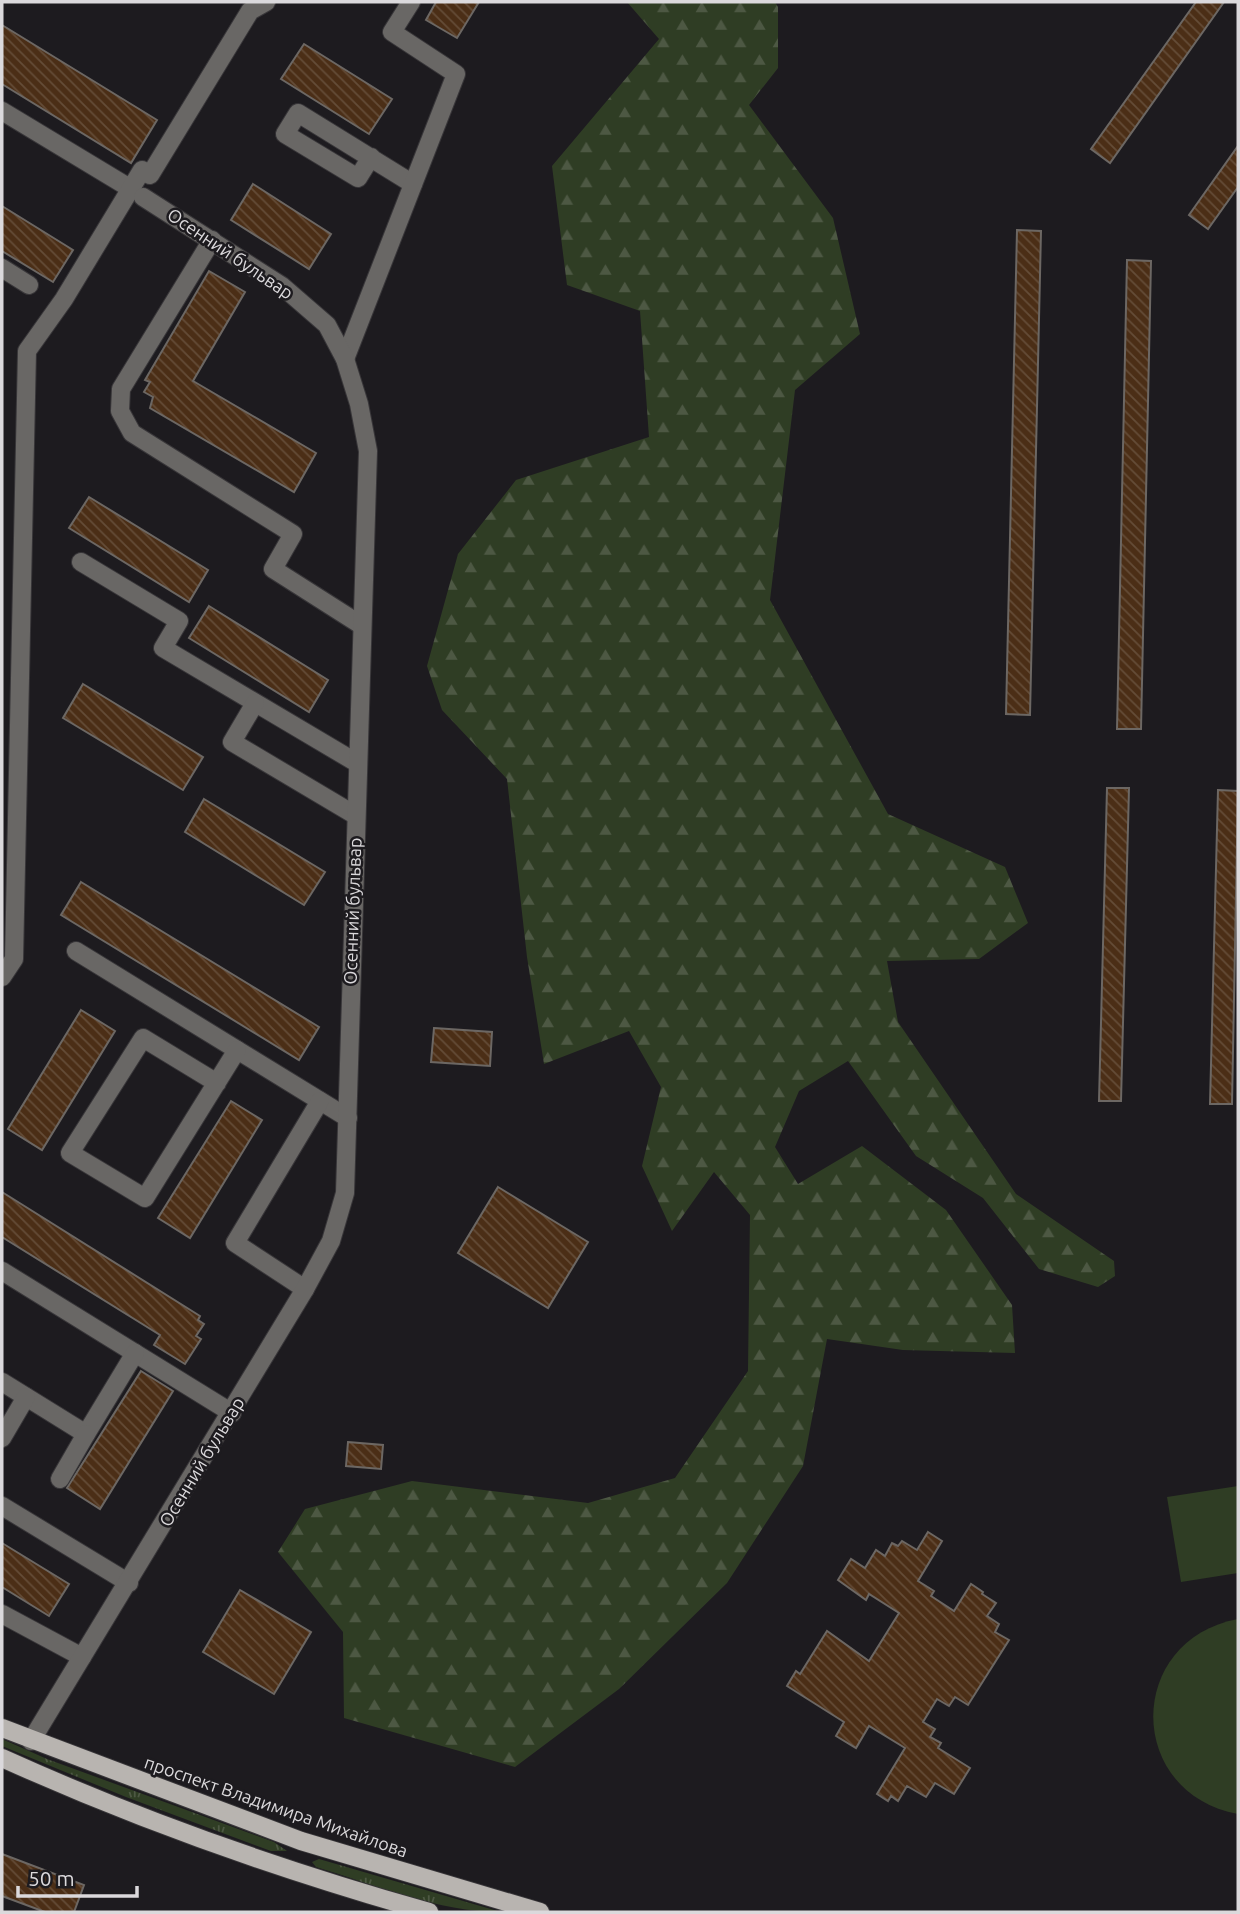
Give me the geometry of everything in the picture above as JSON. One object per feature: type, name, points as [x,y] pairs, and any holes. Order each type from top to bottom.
[{"type":"main road","name":"проспект Владимира Михайлова","points":[[2,1728],[301,1841],[540,1912]]},
{"type":"main road","points":[[2,1758],[75,1789],[290,1869],[429,1912]]},
{"type":"main road","points":[[290,1869],[301,1841]]},
{"type":"street","points":[[2,977],[13,959],[27,351],[64,299],[142,170],[150,175],[250,10],[266,2]]},
{"type":"street","points":[[345,359],[456,74],[392,32],[411,2]]},
{"type":"street","name":"Осенний бульвар","points":[[2,111],[136,192],[282,286],[327,325],[345,359],[359,404],[368,451],[348,1118],[345,1193],[340,1215],[331,1241],[305,1289],[31,1741]]},
{"type":"street","points":[[370,157],[413,184]]},
{"type":"street","points":[[212,240],[121,389],[120,411],[132,433],[293,534],[273,569],[361,625]]},
{"type":"street","points":[[2,268],[29,285]]},
{"type":"street","points":[[81,562],[180,621],[163,648],[357,763]]},
{"type":"street","points":[[256,703],[232,742],[355,815]]},
{"type":"street","points":[[76,951],[348,1118]]},
{"type":"street","points":[[217,1083],[143,1038],[70,1153],[145,1198],[217,1083],[237,1050]]},
{"type":"street","points":[[305,1289],[235,1243],[320,1101]]},
{"type":"street","points":[[2,1271],[232,1413]]},
{"type":"street","points":[[60,1479],[135,1353]]},
{"type":"street","points":[[2,1382],[86,1434]]},
{"type":"street","points":[[2,1438],[26,1397]]},
{"type":"street","points":[[2,1506],[129,1583]]},
{"type":"street","points":[[2,1614],[82,1657]]},
{"type":"green space","points":[[627,2],[775,2],[778,7],[778,68],[749,105],[833,218],[860,334],[795,390],[770,600],[888,814],[1005,867],[1028,923],[979,959],[887,961],[898,1022],[1016,1194],[1114,1261],[1115,1276],[1098,1287],[1039,1269],[983,1198],[916,1156],[848,1061],[799,1091],[775,1147],[798,1184],[862,1146],[946,1210],[1012,1305],[1015,1353],[903,1350],[827,1339],[803,1466],[727,1583],[619,1689],[515,1767],[344,1718],[343,1632],[278,1552],[305,1509],[412,1481],[588,1503],[675,1478],[748,1371],[750,1215],[714,1172],[672,1231],[642,1166],[661,1087],[629,1031],[544,1064],[527,957],[507,779],[442,710],[427,666],[458,554],[516,480],[649,437],[640,311],[567,285],[552,166],[659,39]]},
{"type":"green space","points":[[1238,1486],[1238,1573],[1181,1582],[1167,1497]]},
{"type":"green space","points":[[1238,1619],[1238,1814],[1201,1800],[1174,1778],[1159,1749],[1153,1716],[1159,1684],[1174,1655],[1201,1633]]},
{"type":"green space","points":[[2,1739],[47,1759],[274,1842],[287,1851],[271,1851],[126,1797],[2,1746]]},
{"type":"green space","points":[[319,1859],[501,1912],[431,1903],[316,1867],[312,1862]]},
{"type":"building","points":[[436,2],[479,2],[457,38],[426,20]]},
{"type":"building","points":[[1196,2],[1224,2],[1110,163],[1091,149]]},
{"type":"building","points":[[2,25],[157,120],[131,163],[2,84]]},
{"type":"building","points":[[304,44],[392,99],[369,134],[281,79]]},
{"type":"building","points":[[1238,146],[1238,187],[1208,229],[1189,215]]},
{"type":"building","points":[[253,184],[331,234],[309,269],[231,220]]},
{"type":"building","points":[[2,206],[73,250],[53,282],[2,251]]},
{"type":"building","points":[[1017,230],[1041,231],[1030,715],[1006,714]]},
{"type":"building","points":[[1127,260],[1151,261],[1141,729],[1117,729]]},
{"type":"building","points":[[209,271],[245,292],[193,381],[316,453],[294,492],[150,408],[153,397],[144,392],[150,382],[145,380]]},
{"type":"building","points":[[89,497],[208,570],[189,602],[69,528]]},
{"type":"building","points":[[209,606],[328,680],[309,712],[189,638]]},
{"type":"building","points":[[83,684],[203,757],[183,790],[63,718]]},
{"type":"building","points":[[1107,788],[1129,788],[1121,1101],[1099,1101]]},
{"type":"building","points":[[1218,790],[1238,791],[1232,1104],[1210,1104]]},
{"type":"building","points":[[204,799],[325,872],[304,905],[185,832]]},
{"type":"building","points":[[81,882],[319,1027],[299,1060],[61,915]]},
{"type":"building","points":[[81,1010],[115,1031],[42,1150],[8,1129]]},
{"type":"building","points":[[434,1028],[492,1032],[490,1066],[431,1062]]},
{"type":"building","points":[[231,1101],[262,1120],[190,1238],[158,1218]]},
{"type":"building","points":[[498,1187],[588,1242],[548,1308],[458,1253]]},
{"type":"building","points":[[2,1192],[200,1316],[198,1320],[204,1324],[196,1336],[201,1339],[185,1364],[154,1345],[160,1335],[2,1237]]},
{"type":"building","points":[[141,1371],[173,1391],[100,1509],[67,1488]]},
{"type":"building","points":[[348,1442],[383,1445],[381,1469],[346,1466]]},
{"type":"building","points":[[928,1532],[942,1541],[918,1581],[934,1591],[931,1596],[954,1611],[971,1584],[996,1603],[987,1616],[999,1624],[995,1632],[1009,1640],[968,1705],[955,1697],[949,1706],[937,1699],[923,1722],[935,1729],[930,1737],[941,1743],[938,1748],[970,1768],[954,1794],[935,1783],[926,1797],[907,1786],[898,1801],[891,1796],[888,1801],[877,1794],[905,1748],[869,1726],[856,1748],[836,1736],[844,1722],[787,1686],[796,1671],[800,1674],[827,1631],[869,1661],[899,1613],[869,1594],[866,1600],[838,1580],[851,1559],[865,1568],[876,1550],[885,1556],[892,1543],[898,1546],[902,1541],[917,1550]]},
{"type":"building","points":[[2,1543],[69,1584],[49,1616],[2,1587]]},
{"type":"building","points":[[240,1590],[311,1632],[274,1694],[203,1652]]},
{"type":"building","points":[[2,1854],[84,1885],[74,1912],[45,1912],[2,1896]]}]
